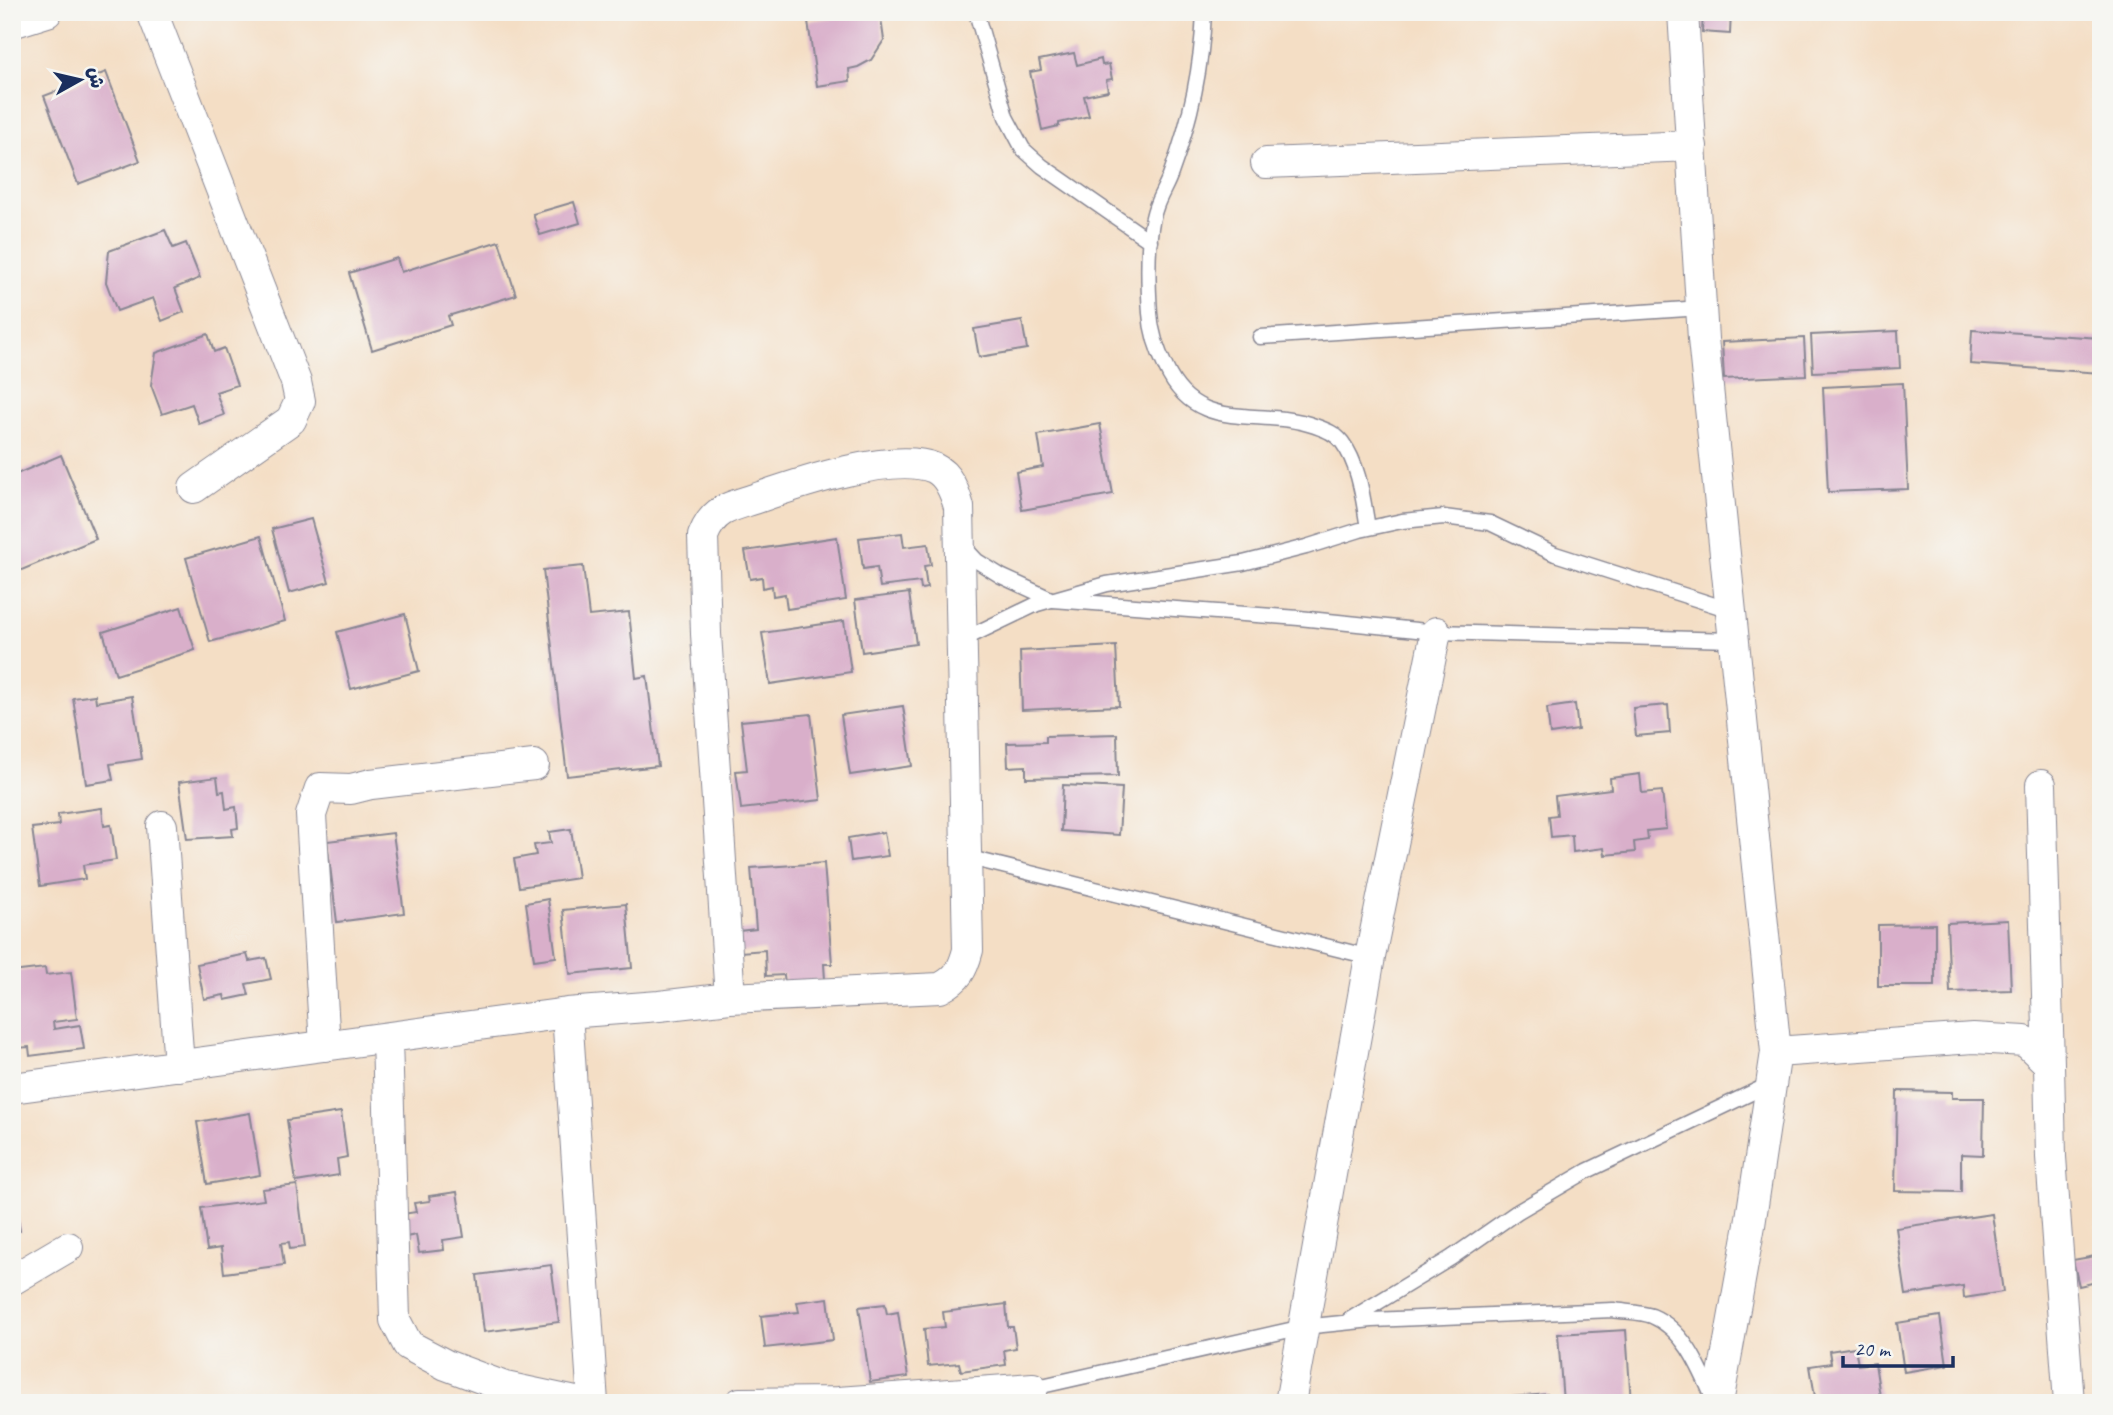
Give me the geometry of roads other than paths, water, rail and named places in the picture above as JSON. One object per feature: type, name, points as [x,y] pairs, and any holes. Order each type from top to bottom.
[{"type":"street","points":[[12,23],[47,12]]},
{"type":"street","points":[[152,12],[296,382],[300,401],[291,420],[194,488]]},
{"type":"street","points":[[1683,12],[1702,308],[1732,640],[1776,1052],[1751,1226],[1717,1403]]},
{"type":"street","points":[[1266,163],[1692,146]]},
{"type":"street","points":[[12,1088],[567,1013],[730,998],[940,988],[954,981],[963,967],[968,950],[959,507],[952,485],[935,469],[911,464],[873,466],[812,479],[722,510],[709,522],[703,536],[702,555],[730,998]]},
{"type":"street","points":[[1290,1403],[1370,957],[1436,632]]},
{"type":"street","points":[[325,1046],[311,815],[320,788],[351,789],[371,784],[534,765]]},
{"type":"street","points":[[2041,785],[2051,1157],[2069,1403]]},
{"type":"street","points":[[163,826],[179,1066]]},
{"type":"street","points":[[567,1013],[593,1403]]},
{"type":"street","points":[[387,1038],[395,1320],[408,1345],[446,1365],[505,1387],[580,1403]]},
{"type":"street","points":[[1776,1052],[1973,1038],[2025,1041],[2049,1064]]},
{"type":"street","points":[[12,1280],[68,1247]]},
{"type":"street","points":[[740,1403],[838,1402],[1033,1388]]},
{"type":"lane","points":[[976,12],[1006,117],[1023,149],[1042,166],[1150,240]]},
{"type":"lane","points":[[1204,12],[1202,56],[1171,173],[1155,208],[1150,240],[1150,314],[1159,354],[1180,393],[1195,404],[1217,414],[1303,422],[1331,432],[1349,454],[1357,476],[1368,528]]},
{"type":"lane","points":[[1260,337],[1702,308]]},
{"type":"lane","points":[[962,640],[1037,604],[1107,584],[1243,563],[1368,528],[1444,517],[1490,523],[1555,554],[1730,610]]},
{"type":"lane","points":[[960,543],[977,561],[1001,576],[1053,600],[1299,618],[1436,632],[1732,640]]},
{"type":"lane","points":[[966,857],[1370,957]]},
{"type":"lane","points":[[1346,1322],[1451,1258],[1517,1212],[1587,1171],[1772,1083]]},
{"type":"lane","points":[[1033,1388],[1303,1327],[1346,1322],[1613,1310],[1651,1316],[1675,1332],[1694,1358],[1717,1403]]}]
